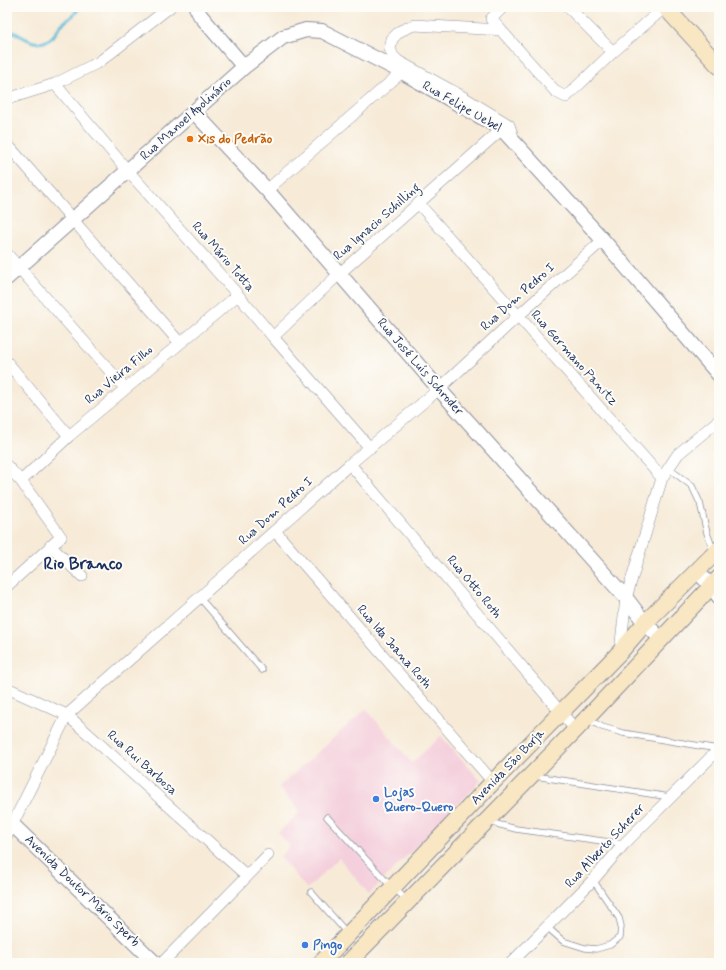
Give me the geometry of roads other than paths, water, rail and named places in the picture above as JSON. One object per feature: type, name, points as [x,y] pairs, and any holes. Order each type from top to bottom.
[{"type":"main road","points":[[665,7],[719,66]]},
{"type":"main road","name":"Avenida São Borja","points":[[322,963],[493,782],[620,652],[645,623],[717,551]]},
{"type":"main road","name":"Avenida São Borja","points":[[348,963],[487,822],[530,775],[589,716],[661,640],[716,587]]},
{"type":"street","points":[[7,99],[55,84],[98,62],[170,7]]},
{"type":"street","points":[[196,7],[200,15],[244,67]]},
{"type":"street","points":[[503,7],[491,19],[556,92],[566,97],[613,52],[665,7]]},
{"type":"street","points":[[568,7],[613,52]]},
{"type":"street","points":[[501,30],[414,25],[400,31],[392,39],[390,49],[392,56],[398,61],[458,94],[509,125],[514,142]]},
{"type":"street","name":"Rua Felipe Uebel","points":[[244,67],[283,37],[306,30],[322,30],[402,72],[502,129],[603,240],[719,375]]},
{"type":"street","name":"Rua Manoel Apolinário","points":[[7,278],[244,67]]},
{"type":"street","points":[[267,190],[402,72]]},
{"type":"street","name":"Rua Mário Totta","points":[[55,84],[128,171],[238,295],[370,448]]},
{"type":"street","name":"Rua José Luís Schroder","points":[[194,112],[267,190],[439,389],[626,598],[645,623]]},
{"type":"street","name":"Rua Ignacio Schilling","points":[[273,337],[339,274],[502,129]]},
{"type":"street","points":[[7,144],[180,343]]},
{"type":"street","name":"Rua Germano Panitz","points":[[419,204],[662,478]]},
{"type":"street","name":"Rua Dom Pedro I","points":[[9,827],[66,715],[350,464],[439,389],[603,240]]},
{"type":"street","points":[[7,254],[125,388]]},
{"type":"street","name":"Rua Vieira Filho","points":[[21,481],[69,436],[125,388],[238,295]]},
{"type":"street","points":[[7,362],[69,436]]},
{"type":"street","points":[[620,652],[626,598],[662,478],[678,454],[719,420]]},
{"type":"street","name":"Rua Otto Roth","points":[[350,464],[575,729]]},
{"type":"street","points":[[7,466],[21,481],[61,536],[7,586]]},
{"type":"street","name":"Rua Ida Joana Roth","points":[[275,530],[493,782]]},
{"type":"street","points":[[50,546],[82,576]]},
{"type":"street","points":[[697,571],[716,587]]},
{"type":"street","points":[[645,623],[661,640]]},
{"type":"street","name":"Rua Rui Barbosa","points":[[7,688],[66,715],[247,876]]},
{"type":"street","name":"Rua Alberto Scherer","points":[[511,963],[593,880],[624,844],[719,749]]},
{"type":"street","name":"Avenida Doutor Mário Sperb","points":[[9,827],[155,963]]},
{"type":"street","points":[[162,963],[268,854]]},
{"type":"lane","points":[[668,468],[692,486],[700,503],[707,533],[717,551]]},
{"type":"lane","points":[[199,597],[262,670]]},
{"type":"lane","points":[[589,716],[593,722],[602,727],[623,733],[719,749]]},
{"type":"lane","points":[[530,775],[670,797]]},
{"type":"lane","points":[[328,817],[386,881],[408,901]]},
{"type":"lane","points":[[487,822],[516,829],[624,844]]},
{"type":"lane","points":[[546,927],[563,941],[585,948],[596,949],[610,945],[620,937],[621,926],[619,918],[593,880]]},
{"type":"lane","points":[[311,892],[349,934]]},
{"type":"waterway","points":[[7,35],[14,32],[34,42],[45,42],[54,35],[61,25],[73,15],[79,7]]},
{"type":"place","name":"Xis do Pedrão","points":[[190,139]]},
{"type":"place","name":"Lojas Quero-Quero","points":[[376,799]]},
{"type":"place","name":"Pingo","points":[[305,945]]},
{"type":"district","name":"Rio Branco","points":[[83,564]]}]
